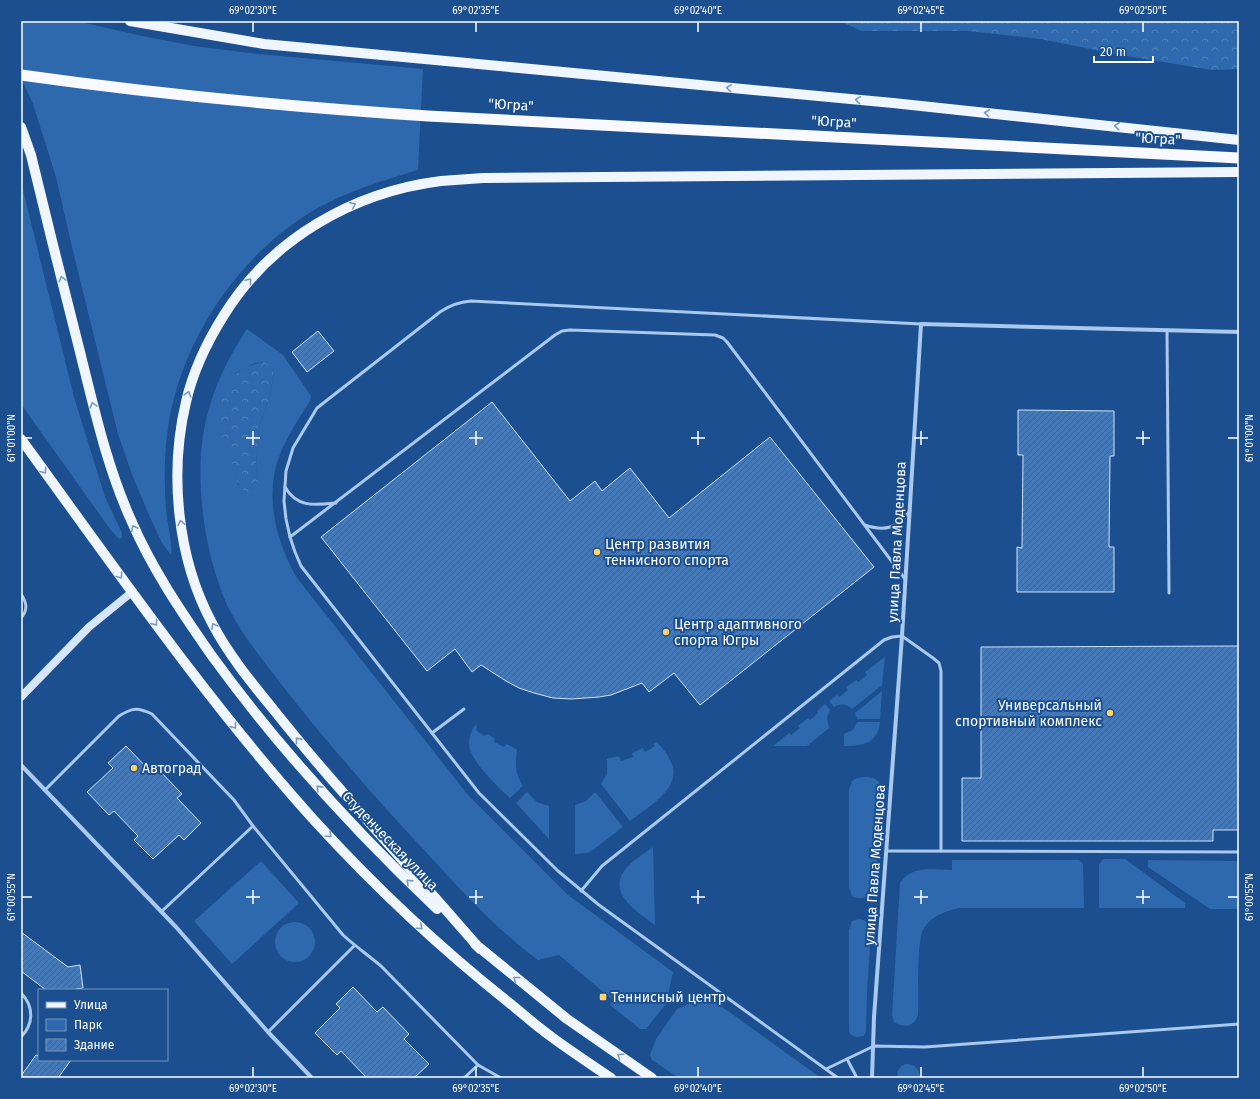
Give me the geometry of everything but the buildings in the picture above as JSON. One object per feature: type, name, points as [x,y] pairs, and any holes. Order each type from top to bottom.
[{"type":"highway","name":"\"Югра\"","points":[[21,75],[196,97],[309,108],[428,116],[1239,158]]},
{"type":"main road","points":[[130,21],[264,44],[885,102],[1239,139]]},
{"type":"main road","name":"Студенческая улица","points":[[21,127],[31,155],[89,390],[109,460],[130,519],[158,575],[188,621],[221,668],[285,749],[330,800],[390,863],[480,949],[567,1019],[652,1078]]},
{"type":"main road","points":[[480,949],[317,763],[254,686],[218,634],[203,605],[196,586],[183,538],[180,518],[178,492],[180,434],[186,401],[196,369],[211,335],[249,280],[271,258],[296,237],[323,219],[357,203],[396,190],[439,182],[491,178],[1239,172]]},
{"type":"main road","points":[[21,439],[204,688],[314,820],[374,883],[455,959],[552,1037],[611,1078]]},
{"type":"main road","points":[[21,697],[89,627],[132,592]]},
{"type":"street","points":[[921,324],[1239,332]]},
{"type":"street","name":"улица Павла Моденцова","points":[[872,1078],[874,1017],[902,636],[921,324]]},
{"type":"street","points":[[21,765],[161,912],[268,1032],[312,1078]]},
{"type":"lane","points":[[838,1078],[581,891],[558,871],[479,793],[302,566],[290,537],[284,501],[286,471],[293,448],[317,408],[440,312],[449,306],[460,302],[471,301],[921,324]]},
{"type":"lane","points":[[290,537],[555,335],[570,330],[715,335],[723,338],[727,342],[905,579]]},
{"type":"lane","points":[[1167,330],[1169,593]]},
{"type":"lane","points":[[286,471],[285,487],[291,496],[308,504],[336,503]]},
{"type":"lane","points":[[865,525],[873,528],[890,527],[898,524],[910,511]]},
{"type":"lane","points":[[21,594],[27,604],[26,610],[21,618]]},
{"type":"lane","points":[[581,891],[602,866],[884,640],[892,637],[902,636],[939,663],[941,671],[941,851]]},
{"type":"lane","points":[[46,790],[119,716],[128,710],[136,708],[152,714],[227,791],[253,826],[343,935],[354,946],[369,955],[381,966],[478,1065],[501,1078]]},
{"type":"lane","points":[[432,733],[464,709]]},
{"type":"lane","points":[[161,912],[253,826]]},
{"type":"lane","points":[[887,851],[1239,852]]},
{"type":"lane","points":[[268,1032],[354,946]]},
{"type":"lane","points":[[21,994],[27,1000],[31,1013],[28,1027],[21,1037]]},
{"type":"lane","points":[[826,1069],[874,1046],[925,1047],[1239,1024]]},
{"type":"lane","points":[[847,1059],[857,1078]]},
{"type":"lane","points":[[464,1078],[478,1065]]},
{"type":"green space","points":[[21,21],[77,21],[194,46],[259,54],[423,69],[418,170],[344,195],[303,217],[278,236],[254,258],[233,282],[214,309],[198,337],[184,366],[174,397],[168,428],[165,459],[165,490],[171,555],[162,543],[149,515],[131,472],[118,434],[56,177],[33,104],[21,78]]},
{"type":"green space","points":[[839,21],[1239,21],[1239,69],[1212,70],[1120,55],[1041,39],[968,31],[862,31]]},
{"type":"green space","points":[[21,182],[74,397],[105,497],[122,533],[122,538],[119,539],[110,529],[21,404]]},
{"type":"green space","points":[[247,329],[283,355],[311,396],[310,401],[293,428],[279,457],[273,488],[275,520],[279,535],[290,565],[297,578],[468,795],[568,895],[673,972],[666,1004],[646,1029],[640,1029],[610,1005],[613,1000],[559,955],[538,960],[510,938],[484,914],[387,810],[335,751],[264,663],[233,617],[212,563],[203,513],[201,462],[203,438],[210,404],[223,371]],"holes":[[[265,362],[274,372],[270,396],[259,426],[256,466],[258,480],[238,485],[234,469],[236,373],[255,363]]]},
{"type":"green space","points":[[265,362],[274,371],[270,396],[259,426],[256,466],[258,480],[257,494],[251,497],[238,484],[232,462],[225,447],[219,427],[219,415],[226,389],[234,376],[247,367]]},
{"type":"green space","points":[[885,657],[882,685],[852,709],[844,705],[834,707],[829,701],[837,695],[839,697],[848,690],[846,687],[856,680],[858,682],[867,675],[865,672]]},
{"type":"green space","points":[[882,691],[880,719],[857,719],[855,713]]},
{"type":"green space","points":[[825,704],[830,710],[827,718],[829,728],[807,746],[773,746],[789,733],[791,735],[800,728],[798,726],[808,718],[810,720]]},
{"type":"green space","points":[[857,722],[880,722],[879,729],[876,735],[868,742],[844,746],[844,734],[853,730]]},
{"type":"green space","points":[[475,725],[477,726],[476,730],[484,736],[487,734],[495,738],[494,742],[504,747],[507,744],[517,750],[516,769],[523,786],[510,798],[498,787],[479,765],[470,750],[470,736]]},
{"type":"green space","points":[[657,742],[670,760],[673,770],[673,779],[669,787],[655,803],[630,821],[601,784],[607,774],[607,759],[619,756],[621,761],[633,757],[632,753],[643,748],[645,752],[655,746],[653,744]]},
{"type":"green space","points":[[865,777],[877,780],[882,792],[875,888],[869,896],[859,898],[852,896],[849,887],[849,790],[852,781],[857,778]]},
{"type":"green space","points":[[527,792],[537,802],[549,806],[549,839],[516,803]]},
{"type":"green space","points":[[595,792],[623,827],[593,850],[587,853],[575,854],[575,805],[586,801]]},
{"type":"green space","points":[[653,847],[655,925],[634,909],[623,895],[620,888],[620,880],[627,867]]},
{"type":"green space","points":[[1103,859],[1125,859],[1185,903],[1185,908],[1099,908],[1099,865]]},
{"type":"green space","points":[[952,860],[1079,860],[1083,864],[1084,908],[959,908],[944,912],[935,917],[927,924],[921,934],[918,969],[918,1015],[912,1024],[905,1026],[898,1024],[894,1022],[892,1015],[900,883],[910,873],[917,871],[931,869],[952,870]]},
{"type":"green space","points":[[1148,860],[1239,861],[1239,909],[1210,909],[1148,867]]},
{"type":"green space","points":[[261,861],[299,903],[232,964],[194,921]]},
{"type":"green space","points":[[859,919],[868,923],[871,931],[866,1031],[864,1036],[856,1037],[850,1034],[849,1031],[849,930],[852,921]]},
{"type":"green space","points":[[291,922],[299,922],[306,925],[312,931],[315,942],[312,953],[306,959],[299,962],[291,962],[284,959],[278,953],[275,946],[275,938],[278,931],[284,925]]},
{"type":"green space","points":[[707,996],[821,1078],[679,1078],[652,1060],[650,1055],[656,1039],[677,1009]]},
{"type":"green space","points":[[906,1064],[914,1066],[919,1072],[921,1078],[897,1078],[899,1069]]},
{"type":"place","name":"Центр развития теннисного спорта","points":[[597,552]]},
{"type":"place","name":"Центр адаптивного спорта Югры","points":[[666,632]]},
{"type":"place","name":"Универсальный спортивный комплекс","points":[[1110,713]]},
{"type":"place","name":"Автоград","points":[[134,768]]},
{"type":"place","name":"Теннисный центр","points":[[603,997]]}]
